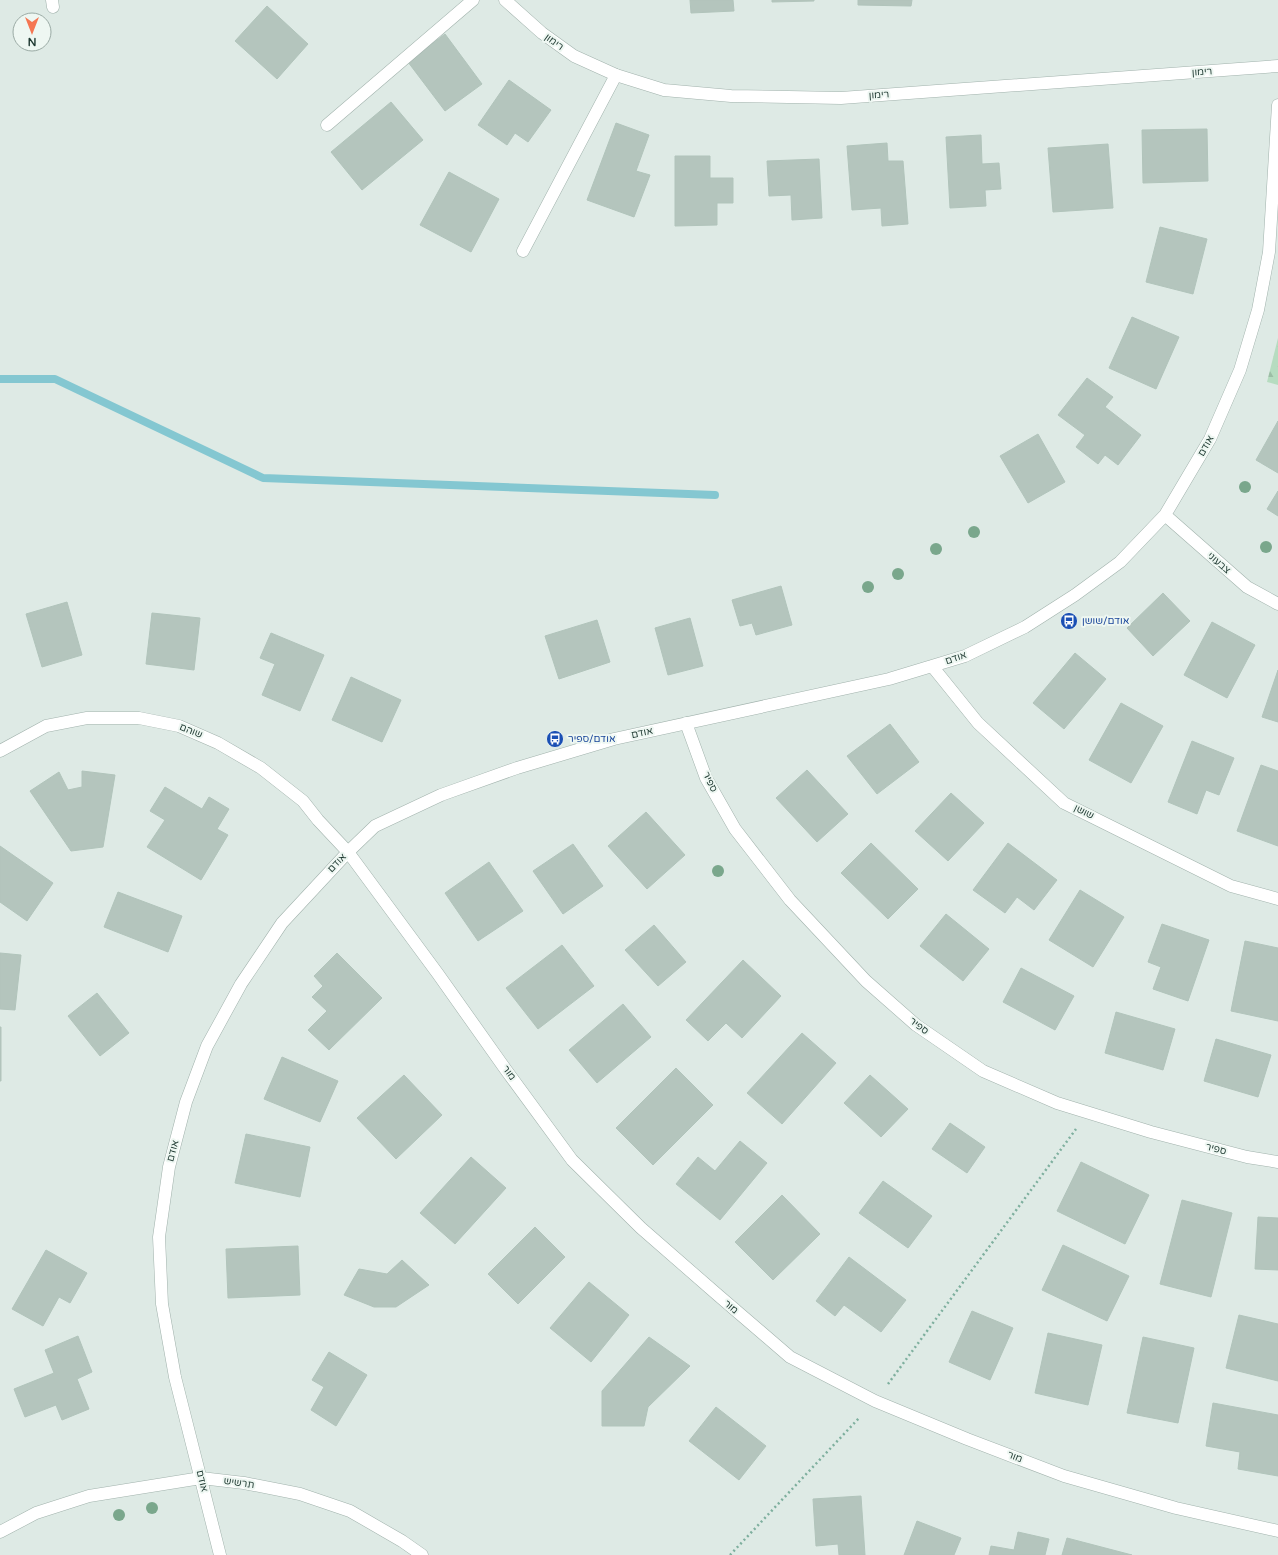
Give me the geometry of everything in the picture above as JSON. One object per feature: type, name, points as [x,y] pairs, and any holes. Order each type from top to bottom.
[{"type":"street","points":[[326,125],[474,0]]},
{"type":"street","name":"רימון","points":[[505,0],[542,34],[574,56],[616,75],[664,90],[732,96],[841,98],[1278,66]]},
{"type":"street","points":[[523,251],[616,75]]},
{"type":"street","name":"אודם","points":[[220,1555],[175,1377],[162,1304],[160,1237],[169,1167],[186,1102],[207,1046],[241,984],[282,923],[348,852],[375,826],[441,794],[517,768],[614,739],[889,679],[965,656],[1025,627],[1075,595],[1120,562],[1165,515],[1210,439],[1240,370],[1258,310],[1269,252],[1278,105]]},
{"type":"street","name":"צבעוני","points":[[1165,515],[1247,587],[1278,604]]},
{"type":"street","name":"שושן","points":[[932,666],[978,723],[1064,803],[1231,886],[1278,899]]},
{"type":"street","name":"שוהם","points":[[0,751],[46,726],[87,718],[139,718],[179,726],[218,743],[261,768],[303,801],[318,820],[348,852]]},
{"type":"street","name":"ספיר","points":[[686,724],[706,778],[735,829],[790,900],[866,981],[916,1025],[983,1071],[1057,1103],[1151,1132],[1247,1157],[1278,1162]]},
{"type":"street","name":"מור","points":[[348,852],[572,1160],[642,1228],[718,1296],[790,1357],[875,1401],[967,1439],[1064,1476],[1176,1508],[1278,1531]]},
{"type":"street","name":"תרשיש","points":[[0,1532],[36,1513],[89,1496],[201,1478],[244,1483],[300,1494],[350,1511],[402,1541],[422,1555]]},
{"type":"path","points":[[730,1555],[875,1401],[1088,1113]]},
{"type":"green space","points":[[1278,338],[1278,385],[1267,382]]},
{"type":"building","points":[[690,0],[733,0],[734,11],[691,13]]},
{"type":"building","points":[[772,0],[814,0],[814,1],[772,2]]},
{"type":"building","points":[[858,0],[912,0],[911,6],[858,5]]},
{"type":"building","points":[[267,6],[308,44],[277,79],[235,41]]},
{"type":"building","points":[[445,34],[482,84],[445,111],[408,62]]},
{"type":"building","points":[[509,80],[551,110],[528,142],[515,133],[507,145],[478,125]]},
{"type":"building","points":[[391,102],[423,140],[362,190],[331,152]]},
{"type":"building","points":[[616,123],[649,135],[636,171],[650,175],[634,217],[587,200]]},
{"type":"building","points":[[1207,129],[1208,181],[1143,183],[1142,130]]},
{"type":"building","points":[[981,135],[982,164],[999,163],[1001,189],[985,190],[986,206],[950,208],[946,137]]},
{"type":"building","points":[[887,143],[888,161],[903,161],[908,224],[882,226],[881,208],[852,210],[847,146]]},
{"type":"building","points":[[1108,144],[1113,208],[1053,212],[1048,148]]},
{"type":"building","points":[[675,156],[710,156],[710,178],[733,178],[733,203],[717,203],[717,225],[675,226]]},
{"type":"building","points":[[819,159],[822,218],[792,220],[791,195],[769,196],[767,161]]},
{"type":"building","points":[[449,172],[499,199],[471,252],[420,225]]},
{"type":"building","points":[[1160,227],[1207,239],[1193,294],[1146,282]]},
{"type":"building","points":[[1132,317],[1179,337],[1156,389],[1109,368]]},
{"type":"building","points":[[1087,378],[1113,397],[1105,407],[1141,435],[1118,465],[1105,455],[1098,464],[1076,447],[1085,435],[1058,415]]},
{"type":"building","points":[[1278,421],[1278,473],[1256,460]]},
{"type":"building","points":[[1038,434],[1065,482],[1028,503],[1000,456]]},
{"type":"building","points":[[1278,491],[1278,516],[1267,509]]},
{"type":"building","points":[[781,586],[792,625],[756,635],[752,623],[740,626],[732,600]]},
{"type":"building","points":[[1163,593],[1190,621],[1153,656],[1127,628]]},
{"type":"building","points":[[67,602],[82,655],[42,667],[26,614]]},
{"type":"building","points":[[152,613],[200,618],[194,670],[146,664]]},
{"type":"building","points":[[690,618],[703,666],[668,675],[655,628]]},
{"type":"building","points":[[597,620],[610,662],[559,679],[545,636]]},
{"type":"building","points":[[1212,622],[1255,645],[1227,698],[1184,675]]},
{"type":"building","points":[[271,633],[324,655],[300,711],[262,695],[275,664],[260,658]]},
{"type":"building","points":[[1075,653],[1106,679],[1064,729],[1033,703]]},
{"type":"building","points":[[1278,670],[1278,722],[1262,717]]},
{"type":"building","points":[[351,677],[401,700],[382,742],[332,720]]},
{"type":"building","points":[[1121,703],[1163,726],[1131,783],[1089,760]]},
{"type":"building","points":[[890,724],[919,762],[877,794],[847,756]]},
{"type":"building","points":[[1192,741],[1234,758],[1219,795],[1206,790],[1197,814],[1168,802]]},
{"type":"building","points":[[1261,765],[1278,771],[1278,846],[1237,831]]},
{"type":"building","points":[[807,770],[848,814],[817,842],[776,798]]},
{"type":"building","points":[[82,771],[115,775],[103,847],[71,851],[30,791],[59,772],[68,790],[82,787]]},
{"type":"building","points":[[165,787],[202,809],[209,797],[229,809],[217,829],[228,835],[201,880],[147,847],[165,820],[150,811]]},
{"type":"building","points":[[951,793],[984,823],[948,861],[915,831]]},
{"type":"building","points":[[646,812],[685,855],[647,889],[608,846]]},
{"type":"building","points":[[871,843],[918,889],[888,919],[841,873]]},
{"type":"building","points":[[1008,843],[1057,880],[1034,910],[1017,897],[1005,913],[973,890]]},
{"type":"building","points":[[573,844],[603,886],[563,914],[533,871]]},
{"type":"building","points":[[0,846],[53,883],[27,921],[0,902]]},
{"type":"building","points":[[489,862],[523,911],[478,941],[445,893]]},
{"type":"building","points":[[1080,890],[1124,917],[1093,967],[1049,940]]},
{"type":"building","points":[[118,892],[182,916],[168,952],[104,927]]},
{"type":"building","points":[[946,914],[989,949],[963,981],[920,946]]},
{"type":"building","points":[[1162,924],[1209,940],[1188,1001],[1153,989],[1161,967],[1148,962]]},
{"type":"building","points":[[654,925],[686,962],[658,986],[625,950]]},
{"type":"building","points":[[1245,941],[1278,948],[1278,1021],[1231,1011]]},
{"type":"building","points":[[562,945],[594,986],[538,1029],[506,988]]},
{"type":"building","points":[[0,953],[21,955],[15,1010],[0,1009]]},
{"type":"building","points":[[337,953],[382,998],[329,1050],[308,1030],[327,1011],[312,997],[323,986],[314,976]]},
{"type":"building","points":[[743,960],[781,996],[742,1038],[726,1023],[708,1041],[686,1020]]},
{"type":"building","points":[[1021,968],[1074,996],[1055,1030],[1003,1002]]},
{"type":"building","points":[[97,993],[129,1033],[100,1056],[68,1016]]},
{"type":"building","points":[[623,1004],[651,1037],[597,1083],[569,1050]]},
{"type":"building","points":[[1116,1012],[1175,1029],[1163,1070],[1105,1053]]},
{"type":"building","points":[[1,1027],[1,1081],[0,1081]]},
{"type":"building","points":[[802,1033],[836,1063],[782,1124],[747,1093]]},
{"type":"building","points":[[1216,1039],[1271,1055],[1258,1097],[1204,1081]]},
{"type":"building","points":[[282,1057],[338,1081],[320,1122],[264,1099]]},
{"type":"building","points":[[676,1068],[713,1105],[653,1165],[616,1128]]},
{"type":"building","points":[[404,1075],[442,1115],[396,1159],[357,1118]]},
{"type":"building","points":[[870,1075],[908,1109],[881,1137],[844,1103]]},
{"type":"building","points":[[950,1123],[985,1147],[967,1173],[932,1149]]},
{"type":"building","points":[[246,1134],[310,1147],[300,1197],[235,1183]]},
{"type":"building","points":[[740,1141],[767,1163],[720,1220],[676,1184],[698,1157],[715,1171]]},
{"type":"building","points":[[471,1157],[506,1188],[455,1244],[420,1213]]},
{"type":"building","points":[[1081,1162],[1149,1195],[1125,1244],[1057,1211]]},
{"type":"building","points":[[883,1181],[932,1216],[908,1248],[859,1213]]},
{"type":"building","points":[[782,1195],[820,1234],[773,1280],[735,1242]]},
{"type":"building","points":[[1182,1200],[1232,1213],[1211,1297],[1160,1284]]},
{"type":"building","points":[[1258,1217],[1278,1218],[1278,1270],[1255,1269]]},
{"type":"building","points":[[535,1227],[565,1257],[518,1304],[488,1274]]},
{"type":"building","points":[[1063,1245],[1129,1276],[1107,1321],[1042,1290]]},
{"type":"building","points":[[298,1246],[300,1295],[228,1298],[226,1249]]},
{"type":"building","points":[[46,1250],[87,1273],[70,1303],[59,1297],[43,1326],[12,1309]]},
{"type":"building","points":[[849,1257],[906,1300],[881,1332],[844,1305],[835,1316],[816,1301]]},
{"type":"building","points":[[402,1260],[429,1285],[396,1307],[374,1307],[344,1295],[359,1269],[387,1274]]},
{"type":"building","points":[[589,1282],[629,1315],[591,1362],[550,1328]]},
{"type":"building","points":[[972,1311],[1013,1328],[990,1380],[949,1362]]},
{"type":"building","points":[[1239,1315],[1278,1324],[1278,1381],[1226,1368]]},
{"type":"building","points":[[1048,1333],[1102,1345],[1088,1405],[1035,1393]]},
{"type":"building","points":[[78,1336],[92,1372],[77,1379],[89,1409],[62,1420],[56,1405],[25,1417],[14,1389],[54,1373],[45,1350]]},
{"type":"building","points":[[649,1337],[690,1366],[648,1407],[644,1426],[602,1426],[602,1391]]},
{"type":"building","points":[[1143,1337],[1194,1348],[1178,1423],[1127,1413]]},
{"type":"building","points":[[329,1352],[367,1375],[336,1426],[311,1410],[324,1387],[312,1380]]},
{"type":"building","points":[[1213,1403],[1278,1415],[1278,1476],[1238,1469],[1240,1452],[1206,1446]]},
{"type":"building","points":[[716,1407],[766,1446],[739,1480],[689,1441]]},
{"type":"building","points":[[861,1496],[865,1555],[839,1555],[838,1544],[816,1546],[813,1499]]},
{"type":"building","points":[[917,1521],[961,1538],[954,1555],[904,1555]]},
{"type":"building","points":[[1018,1532],[1049,1539],[1045,1555],[989,1555],[991,1546],[1014,1550]]},
{"type":"building","points":[[1067,1538],[1132,1555],[1062,1555]]},
{"type":"waterway","points":[[0,379],[55,379],[263,478],[715,495]]},
{"type":"place","name":"אודם/שושן","points":[[1069,621]]},
{"type":"place","name":"אודם/ספיר","points":[[555,739]]}]
